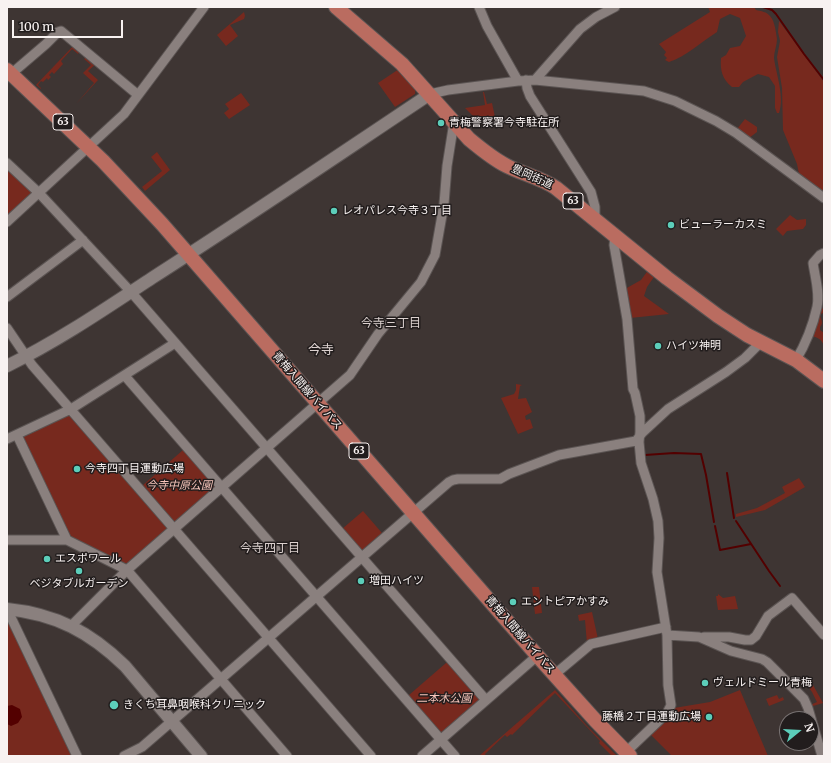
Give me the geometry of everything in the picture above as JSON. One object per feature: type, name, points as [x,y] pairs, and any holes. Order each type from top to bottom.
[{"type":"main road","name":"豊岡街道","points":[[336,7],[402,64],[469,139],[494,158],[512,169],[536,178],[556,188],[667,278],[708,308],[738,329],[796,360],[824,381]]},
{"type":"main road","name":"青梅入間線バイパス","points":[[9,72],[119,177],[189,254],[537,656],[628,754]]},
{"type":"street","points":[[7,222],[124,114],[204,7]]},
{"type":"street","points":[[479,7],[487,26],[526,80],[530,96],[591,192],[595,207],[595,219]]},
{"type":"street","points":[[526,80],[580,29],[596,17],[615,7]]},
{"type":"street","points":[[9,72],[41,49],[58,32],[61,31],[138,95]]},
{"type":"street","points":[[7,366],[68,332],[131,292],[430,94],[526,80],[644,91],[675,101],[716,121],[736,133],[824,198]]},
{"type":"street","points":[[72,626],[127,570],[221,486],[350,376],[378,334],[421,282],[435,255],[444,204],[447,166],[454,122]]},
{"type":"street","points":[[7,163],[39,193],[131,292],[486,700]]},
{"type":"street","points":[[615,236],[614,244],[627,319],[633,389],[640,416],[639,445],[643,470],[657,515],[659,538],[657,572],[666,631],[670,709],[628,754]]},
{"type":"street","points":[[7,297],[83,240]]},
{"type":"street","points":[[796,360],[811,327],[817,307],[817,293],[813,263],[820,255],[824,253]]},
{"type":"street","points":[[7,328],[25,357],[372,756]]},
{"type":"street","points":[[124,756],[142,747],[172,722],[453,480],[500,479],[509,474],[559,455],[636,441],[668,409],[726,372],[745,358],[761,342]]},
{"type":"street","points":[[7,439],[71,409],[175,343]]},
{"type":"street","points":[[125,376],[455,756]]},
{"type":"street","points":[[17,435],[67,540]]},
{"type":"street","points":[[7,540],[67,540],[127,570],[287,756]]},
{"type":"street","points":[[554,675],[590,644],[666,631],[699,637],[729,637],[751,640],[756,636],[768,616],[792,598],[824,635]]},
{"type":"street","points":[[7,609],[37,614],[72,626],[85,633],[113,654],[125,666],[201,756]]},
{"type":"street","points":[[7,609],[77,756]]},
{"type":"street","points":[[699,637],[735,652],[762,659],[774,668],[801,695],[807,704],[822,756]]},
{"type":"street","points":[[422,756],[537,656]]},
{"type":"green space","points":[[708,7],[754,7],[756,10],[764,12],[772,18],[777,39],[774,58],[781,93],[781,107],[779,113],[777,113],[775,108],[775,86],[769,77],[758,74],[743,82],[739,87],[732,87],[722,74],[721,58],[726,55],[730,48],[740,46],[746,36],[740,18],[730,14],[720,19],[717,32],[682,56],[669,62],[665,60],[667,58],[664,55],[666,52],[659,44],[710,12]]},
{"type":"green space","points":[[244,12],[244,19],[230,25],[238,36],[226,46],[217,35]]},
{"type":"green space","points":[[779,21],[824,82],[824,193],[799,174],[797,164],[783,130],[782,88],[777,57],[780,41],[778,32]]},
{"type":"green space","points":[[75,44],[81,50],[78,54],[72,49],[61,61],[63,64],[54,74],[52,72],[49,75],[51,77],[48,80],[47,78],[43,82],[41,81],[38,85],[41,89],[36,85]]},
{"type":"green space","points":[[88,55],[97,63],[88,71],[98,80],[76,104],[94,83],[83,73],[91,65],[84,59]]},
{"type":"green space","points":[[399,69],[416,85],[415,94],[395,107],[378,83]]},
{"type":"green space","points":[[483,92],[487,104],[492,103],[495,117],[486,119],[481,124],[465,108],[485,105]]},
{"type":"green space","points":[[241,93],[250,105],[229,119],[224,113],[229,109],[225,104]]},
{"type":"green space","points":[[745,119],[757,127],[757,132],[749,138],[737,129]]},
{"type":"green space","points":[[157,152],[170,170],[145,191],[142,187],[162,171],[151,157]]},
{"type":"green space","points":[[7,167],[32,191],[32,194],[7,218]]},
{"type":"green space","points":[[790,215],[797,220],[806,219],[806,225],[803,229],[787,231],[783,236],[776,229]]},
{"type":"green space","points":[[649,269],[656,274],[647,287],[644,296],[669,314],[630,318],[625,289],[641,280]]},
{"type":"green space","points":[[824,308],[824,312],[820,315],[822,323],[820,330],[824,333],[824,346],[822,341],[818,338],[809,336],[818,310]]},
{"type":"green space","points":[[516,384],[522,385],[520,386],[518,399],[526,398],[532,412],[525,416],[526,420],[530,419],[533,428],[518,434],[501,398],[514,394]]},
{"type":"green space","name":"今寺四丁目運動広場","points":[[68,414],[72,415],[167,526],[167,529],[128,563],[124,563],[71,537],[23,438],[24,435]]},
{"type":"green space","name":"今寺中原公園","points":[[183,450],[186,451],[215,484],[215,487],[176,522],[172,521],[143,485]]},
{"type":"green space","points":[[799,478],[805,487],[765,510],[736,517],[736,514],[757,508],[785,493],[782,487]]},
{"type":"green space","points":[[363,511],[382,533],[364,549],[360,550],[342,529]]},
{"type":"green space","points":[[532,587],[539,587],[542,613],[535,614]]},
{"type":"green space","points":[[718,594],[723,598],[735,596],[738,609],[718,610],[716,596],[718,596]]},
{"type":"green space","points":[[592,612],[598,639],[587,644],[585,620],[579,621],[578,615]]},
{"type":"green space","points":[[7,618],[73,756],[7,756]]},
{"type":"green space","name":"二本木公園","points":[[446,663],[449,663],[479,698],[479,701],[443,733],[439,733],[409,698],[409,695]]},
{"type":"green space","points":[[806,677],[813,685],[823,703],[810,707],[810,705],[817,702],[812,692],[804,681],[797,687],[795,686]]},
{"type":"green space","points":[[555,690],[587,726],[617,756],[612,756],[599,743],[600,741],[555,693],[512,735],[511,734],[507,737],[505,735],[485,754],[486,756],[479,756]]},
{"type":"green space","name":"藤橋２丁目運動広場","points":[[740,690],[768,756],[672,756],[650,734],[674,708],[710,702]]},
{"type":"green space","points":[[777,695],[779,699],[783,697],[784,700],[769,706],[766,699]]},
{"type":"shaded area","points":[[12,705],[20,709],[22,717],[18,723],[11,726],[7,724],[7,706]]},
{"type":"waterway","points":[[763,7],[772,10],[776,14],[824,80]]},
{"type":"waterway","points":[[645,455],[674,453],[701,454],[714,522]]},
{"type":"waterway","points":[[727,473],[734,518]]},
{"type":"waterway","points":[[736,521],[780,586]]},
{"type":"waterway","points":[[715,526],[720,550],[751,544]]},
{"type":"place","name":"青梅警察署今寺駐在所","points":[[441,123]]},
{"type":"place","name":"レオパレス今寺３丁目","points":[[334,211]]},
{"type":"place","name":"ビューラーカスミ","points":[[671,225]]},
{"type":"place","name":"ハイツ神明","points":[[658,346]]},
{"type":"place","name":"今寺四丁目運動広場","points":[[77,469]]},
{"type":"place","name":"エスポワール","points":[[47,559]]},
{"type":"place","name":"ベジタブルガーデン","points":[[79,571]]},
{"type":"place","name":"増田ハイツ","points":[[361,581]]},
{"type":"place","name":"エントピアかすみ","points":[[513,602]]},
{"type":"place","name":"ヴェルドミール青梅","points":[[705,683]]},
{"type":"place","name":"きくち耳鼻咽喉科クリニック","points":[[114,705]]},
{"type":"place","name":"藤橋２丁目運動広場","points":[[709,717]]},
{"type":"district","name":"今寺三丁目","points":[[391,324]]},
{"type":"district","name":"今寺","points":[[321,350]]},
{"type":"district","name":"今寺四丁目","points":[[270,549]]}]
